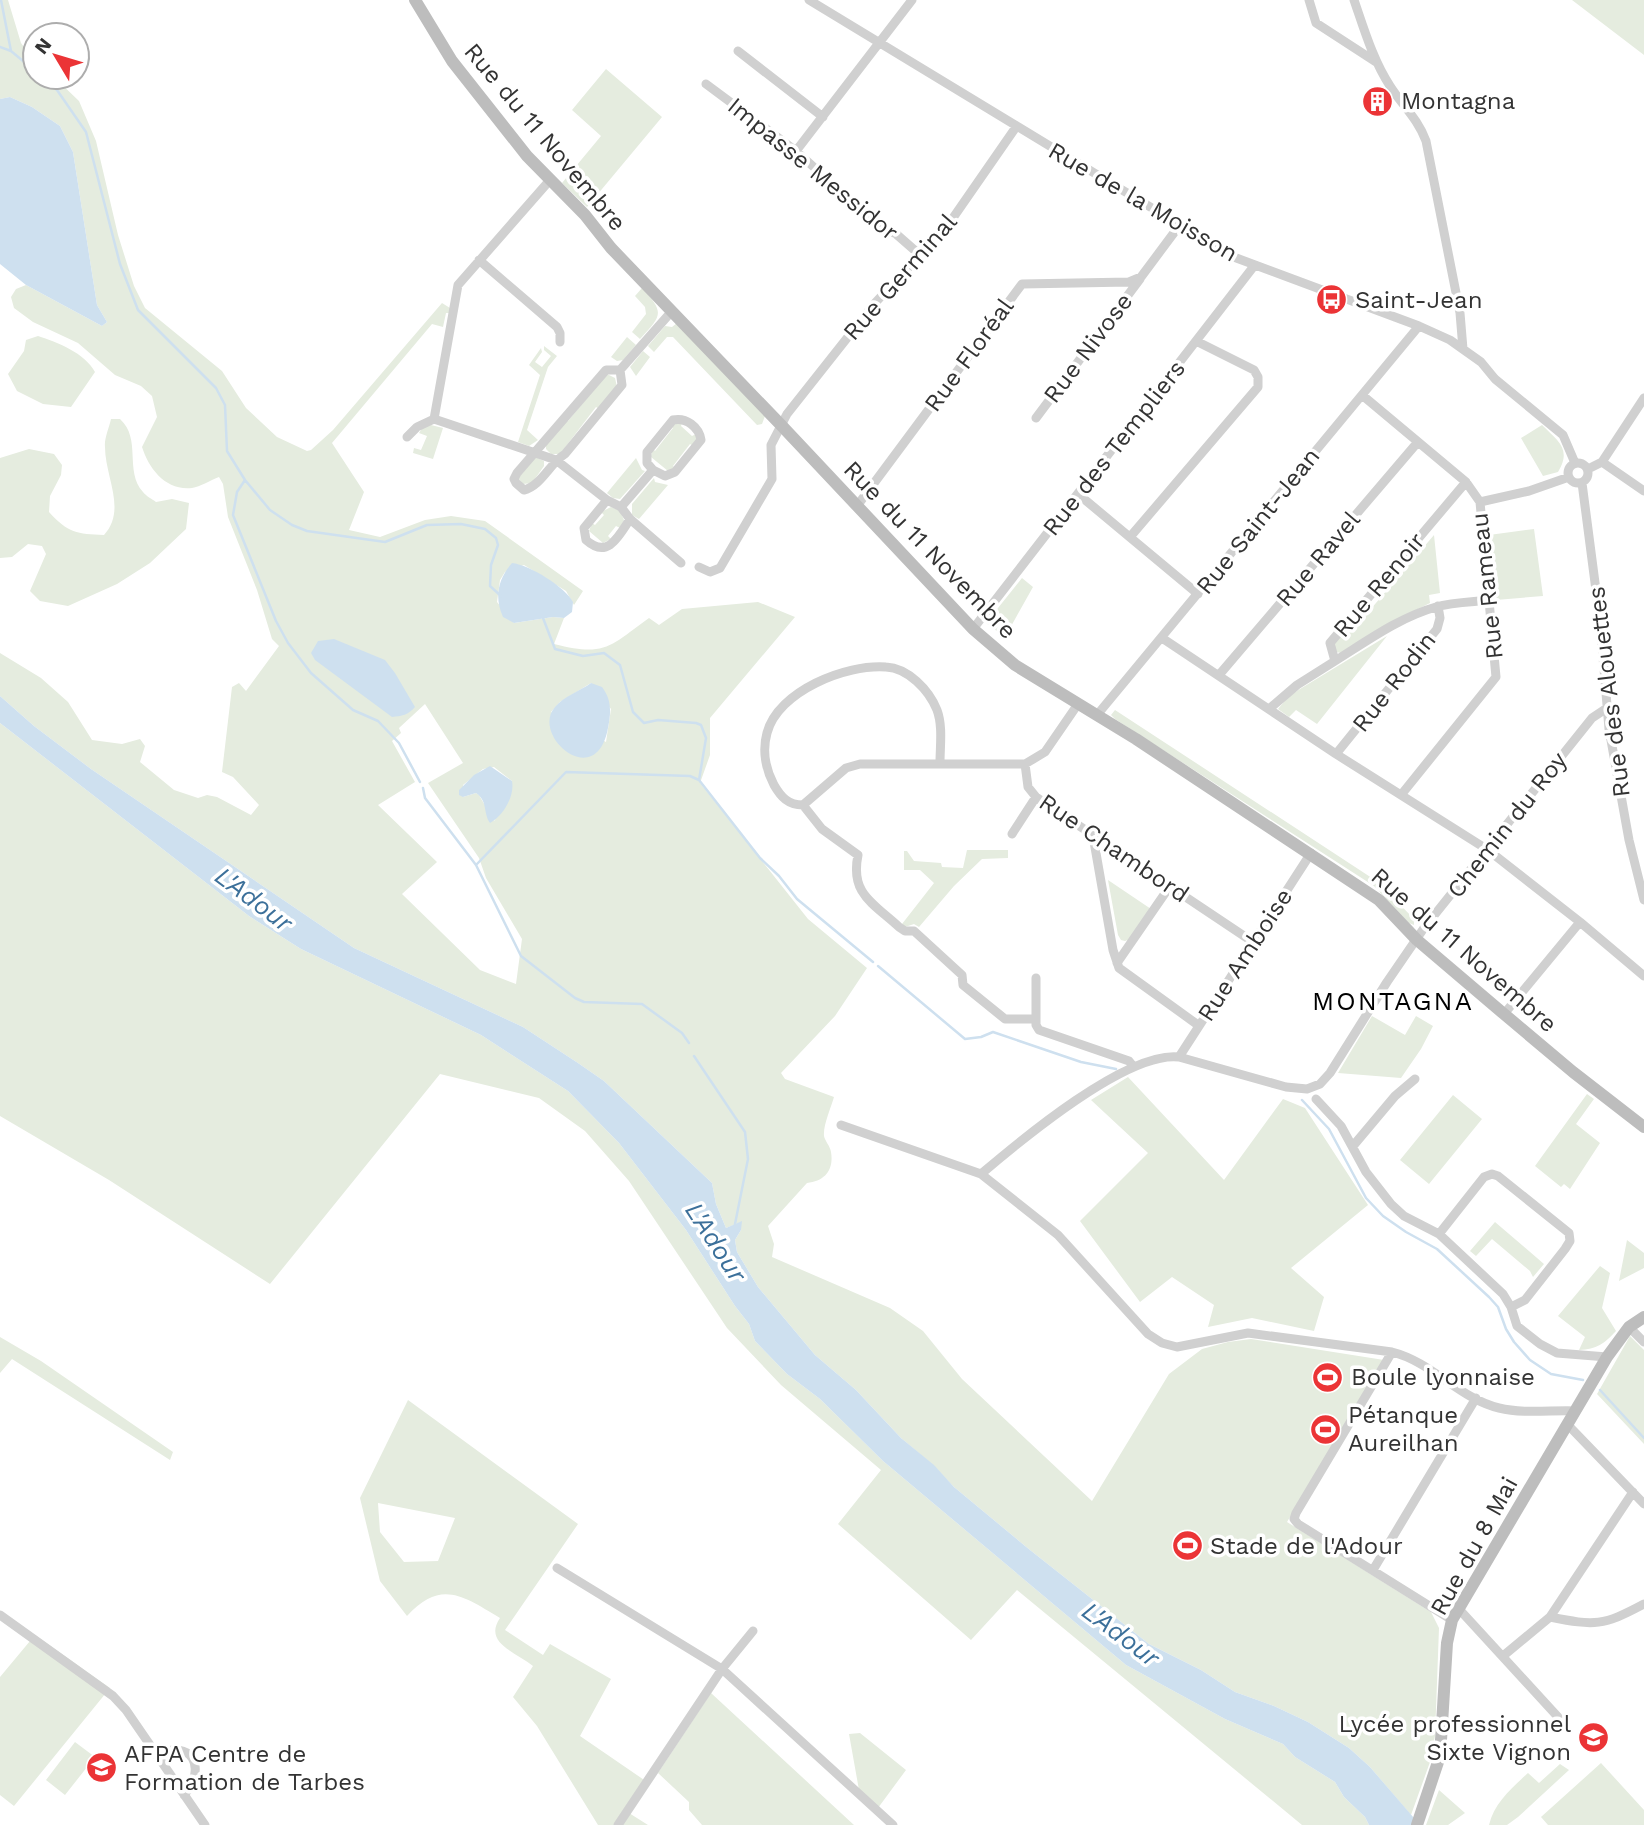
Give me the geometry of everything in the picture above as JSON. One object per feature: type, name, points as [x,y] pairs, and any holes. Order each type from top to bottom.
[{"type":"street","name":"Rue du 11 Novembre","points":[[415,0],[452,61],[519,146],[585,215],[611,248],[973,629],[1015,665],[1097,715],[1380,900],[1417,940],[1573,1072],[1644,1127]]},
{"type":"street","name":"Rue de la Moisson","points":[[809,0],[1231,256],[1450,340],[1481,362],[1495,379],[1563,435],[1576,463]]},
{"type":"street","points":[[796,151],[912,0]]},
{"type":"street","points":[[1309,0],[1316,23],[1377,63]]},
{"type":"street","points":[[1354,0],[1377,63],[1389,85],[1420,125],[1426,141],[1460,313],[1463,349]]},
{"type":"street","points":[[738,51],[822,117]]},
{"type":"street","name":"Impasse Messidor","points":[[706,83],[796,151],[827,182],[886,231],[895,233],[920,255]]},
{"type":"street","name":"Rue Germinal","points":[[699,567],[710,572],[720,568],[772,479],[771,445],[803,391],[874,304],[946,228],[1016,127]]},
{"type":"street","points":[[433,419],[458,285],[550,180]]},
{"type":"street","points":[[1141,277],[1179,226]]},
{"type":"street","points":[[479,260],[557,327],[560,333],[559,342]]},
{"type":"street","name":"Rue des Templiers","points":[[973,629],[1254,266]]},
{"type":"street","name":"Rue Nivose","points":[[1036,418],[1141,277]]},
{"type":"street","name":"Rue Floréal","points":[[857,506],[1022,284],[1129,282],[1141,277]]},
{"type":"street","points":[[620,370],[622,385],[565,454],[555,460],[532,487],[524,490],[516,484],[514,479],[535,451],[599,375],[606,370],[620,370],[672,311]]},
{"type":"street","name":"Rue Saint-Jean","points":[[1097,715],[1419,326]]},
{"type":"street","points":[[1129,537],[1258,387],[1258,377],[1254,370],[1196,341]]},
{"type":"street","name":"Rue Rameau","points":[[1362,395],[1465,482],[1480,502],[1490,600],[1496,677],[1401,795]]},
{"type":"street","points":[[1588,469],[1602,462],[1644,398]]},
{"type":"street","points":[[407,437],[417,427],[433,419],[535,451],[555,460],[607,500],[621,507],[630,519],[681,563]]},
{"type":"street","points":[[673,420],[685,421],[696,429],[701,440],[675,472],[665,476],[653,470],[647,463],[647,452],[673,420]]},
{"type":"street","name":"Rue Ravel","points":[[1219,675],[1417,443]]},
{"type":"street","points":[[1602,462],[1644,491]]},
{"type":"street","points":[[1576,463],[1582,463],[1588,469],[1588,476],[1582,483],[1573,482],[1569,477],[1570,467],[1576,463]]},
{"type":"street","points":[[621,507],[653,470]]},
{"type":"street","points":[[1480,502],[1529,491],[1569,477]]},
{"type":"street","name":"Rue Renoir","points":[[1269,709],[1297,685],[1335,661],[1330,643],[1465,482]]},
{"type":"street","name":"Rue des Alouettes","points":[[1582,483],[1600,621],[1607,708],[1629,840],[1644,900]]},
{"type":"street","points":[[1078,494],[1198,594]]},
{"type":"street","points":[[607,500],[584,528],[586,540],[591,545],[603,549],[630,519]]},
{"type":"street","points":[[1335,661],[1409,617],[1438,606],[1490,600]]},
{"type":"street","name":"Rue Rodin","points":[[1336,754],[1437,629],[1440,618],[1438,606]]},
{"type":"street","points":[[1162,638],[1336,754],[1488,850],[1644,976]]},
{"type":"street","points":[[940,763],[941,729],[937,710],[925,690],[909,675],[887,667],[853,669],[825,678],[805,689],[786,704],[767,732],[764,754],[769,775],[779,794],[794,805],[803,805],[846,768],[860,764],[1025,764]]},
{"type":"street","name":"Rue Chambord","points":[[1078,704],[1045,752],[1025,764],[1028,787],[1037,797],[1093,836],[1253,942]]},
{"type":"street","name":"Chemin du Roy","points":[[981,1174],[1018,1143],[1105,1082],[1133,1066],[1169,1056],[1286,1087],[1307,1089],[1320,1084],[1417,940],[1592,718],[1607,708]]},
{"type":"street","points":[[1012,834],[1037,797]]},
{"type":"street","points":[[803,805],[822,829],[858,855],[854,871],[859,889],[899,927],[905,931],[914,931],[962,975],[963,985],[1005,1019],[1036,1019]]},
{"type":"street","points":[[1093,836],[1119,968],[1198,1026]]},
{"type":"street","name":"Rue Amboise","points":[[1180,1057],[1311,853]]},
{"type":"street","points":[[1117,963],[1170,886]]},
{"type":"street","points":[[1504,1014],[1580,922]]},
{"type":"street","points":[[1036,978],[1036,1025],[1043,1032],[1129,1061],[1133,1066]]},
{"type":"street","points":[[1353,1146],[1395,1096],[1415,1079]]},
{"type":"street","points":[[1316,1099],[1341,1126],[1366,1172],[1391,1204],[1404,1216],[1439,1234],[1503,1294],[1517,1325],[1540,1345],[1557,1353],[1607,1357]]},
{"type":"street","points":[[841,1125],[981,1174],[1058,1235],[1148,1334],[1163,1343],[1177,1347],[1248,1333],[1392,1352],[1409,1356],[1476,1398],[1498,1408],[1576,1411]]},
{"type":"street","points":[[1439,1234],[1484,1177],[1492,1174],[1569,1233],[1570,1241],[1565,1249],[1525,1300],[1511,1307]]},
{"type":"street","name":"Rue du 8 Mai","points":[[1419,1820],[1440,1756],[1447,1643],[1455,1614],[1607,1357],[1629,1327],[1644,1317]]},
{"type":"street","points":[[1629,1327],[1644,1342]]},
{"type":"street","points":[[1392,1352],[1294,1519],[1373,1570],[1455,1614],[1503,1656],[1558,1717]]},
{"type":"street","points":[[1373,1570],[1476,1398]]},
{"type":"street","points":[[1568,1425],[1644,1504]]},
{"type":"street","points":[[1503,1656],[1550,1617],[1633,1492]]},
{"type":"street","points":[[557,1568],[722,1670],[893,1825]]},
{"type":"street","points":[[1550,1617],[1583,1624],[1600,1624],[1644,1604]]},
{"type":"street","points":[[0,1615],[113,1696],[126,1710],[205,1825]]},
{"type":"street","points":[[618,1825],[722,1670],[753,1631]]},
{"type":"street","points":[[157,1755],[168,1750],[179,1750],[194,1761],[196,1778],[184,1795]]},
{"type":"shaded area","points":[[0,0],[8,0],[21,43],[21,91],[69,91],[79,101],[96,141],[118,235],[134,286],[145,308],[222,371],[246,408],[277,437],[307,451],[311,450],[333,430],[442,303],[450,308],[443,327],[432,324],[332,443],[364,492],[349,530],[380,537],[425,520],[451,516],[485,521],[583,591],[574,605],[566,591],[524,565],[505,572],[500,580],[497,602],[514,623],[564,618],[554,644],[571,648],[585,650],[606,647],[649,618],[659,625],[682,609],[758,602],[795,617],[710,718],[710,755],[700,783],[808,919],[867,968],[835,1016],[781,1073],[785,1079],[834,1097],[824,1132],[832,1158],[827,1174],[819,1180],[807,1183],[768,1226],[774,1244],[772,1257],[890,1308],[923,1331],[962,1379],[1092,1501],[1169,1374],[1202,1349],[1251,1339],[1384,1360],[1287,1522],[1431,1612],[1439,1628],[1435,1736],[1430,1762],[1411,1815],[1370,1767],[1349,1748],[1308,1722],[1235,1692],[1201,1670],[1149,1644],[954,1487],[901,1438],[856,1390],[815,1355],[758,1287],[737,1252],[735,1240],[741,1230],[741,1222],[726,1228],[716,1204],[712,1183],[604,1081],[523,1027],[354,948],[91,769],[34,726],[0,696],[0,653],[41,678],[68,702],[92,740],[122,744],[140,739],[145,746],[140,762],[174,790],[198,798],[207,795],[217,797],[251,815],[259,805],[233,777],[222,772],[232,687],[239,683],[246,691],[279,646],[272,639],[257,590],[228,517],[223,484],[219,477],[195,487],[183,488],[160,477],[149,463],[142,447],[157,417],[152,396],[141,386],[115,375],[78,343],[33,322],[14,308],[11,297],[16,289],[26,285],[102,326],[107,322],[97,305],[73,152],[60,126],[32,107],[10,97],[0,99]],"holes":[[[591,683],[611,709],[606,742],[551,712],[560,702]],[[425,704],[463,763],[428,783],[479,858],[486,878],[522,939],[516,984],[480,970],[402,894],[437,862],[378,805],[415,782],[392,741],[401,733],[399,728]],[[494,767],[512,781],[509,800],[494,821],[479,795],[476,793],[463,797],[463,785],[483,769]]]},
{"type":"shaded area","points":[[1572,0],[1644,0],[1644,55]]},
{"type":"shaded area","points":[[606,69],[662,117],[587,207],[562,183],[601,136],[572,110]]},
{"type":"shaded area","points":[[642,288],[654,303],[658,314],[640,339],[632,332],[646,314],[645,307],[635,296]]},
{"type":"shaded area","points":[[677,323],[765,416],[762,424],[757,425],[673,337],[667,337],[654,352],[648,346],[665,326],[672,327]]},
{"type":"shaded area","points":[[38,336],[78,354],[95,372],[71,407],[43,404],[17,391],[8,374],[24,351],[26,340]]},
{"type":"shaded area","points":[[627,337],[636,345],[623,360],[617,361],[611,357]]},
{"type":"shaded area","points":[[544,346],[557,356],[548,367],[527,430],[538,440],[529,446],[518,442],[540,375],[529,365],[541,348],[542,352],[535,362],[542,367],[551,356],[544,350]]},
{"type":"shaded area","points":[[643,351],[650,357],[636,376],[630,367]]},
{"type":"shaded area","points":[[607,374],[615,378],[617,387],[599,409],[596,407],[560,454],[551,454],[546,449],[546,441],[565,419],[568,421]]},
{"type":"shaded area","points":[[111,419],[120,419],[127,427],[132,445],[134,475],[144,493],[156,502],[172,499],[189,503],[186,529],[150,563],[117,584],[68,606],[40,601],[30,591],[46,554],[42,546],[28,544],[12,557],[0,558],[0,458],[29,449],[54,454],[62,465],[61,475],[50,496],[49,512],[74,531],[104,535],[114,515],[105,444]]},
{"type":"shaded area","points":[[673,423],[682,423],[681,426],[692,436],[696,434],[698,439],[693,446],[690,444],[673,466],[675,468],[668,471],[651,457],[652,448],[655,451],[673,428]]},
{"type":"shaded area","points":[[431,425],[443,428],[433,459],[413,453],[414,448],[421,450],[427,436],[419,433],[423,427]]},
{"type":"shaded area","points":[[1542,425],[1561,446],[1564,457],[1558,472],[1543,476],[1521,438]]},
{"type":"shaded area","points":[[535,457],[544,461],[544,466],[532,483],[523,484],[518,478]]},
{"type":"shaded area","points":[[636,458],[645,471],[620,499],[613,498],[607,493]]},
{"type":"shaded area","points":[[654,478],[655,482],[668,485],[639,519],[632,515],[632,504]]},
{"type":"shaded area","points":[[611,507],[620,511],[624,520],[620,528],[616,526],[608,536],[611,539],[603,543],[589,531],[592,523],[595,525],[604,515],[601,512]]},
{"type":"shaded area","points":[[1534,529],[1543,596],[1496,600],[1489,535]]},
{"type":"shaded area","points":[[1434,535],[1440,593],[1429,595],[1430,603],[1341,653],[1336,652],[1334,642],[1359,614],[1364,617]]},
{"type":"shaded area","points":[[1022,578],[1033,587],[1005,637],[986,623]]},
{"type":"shaded area","points":[[1387,636],[1317,724],[1296,710],[1289,717],[1278,709],[1288,697]]},
{"type":"shaded area","points":[[1115,710],[1378,882],[1414,919],[1414,925],[1374,886],[1115,719],[1111,715]]},
{"type":"shaded area","points":[[0,723],[249,916],[301,949],[481,1035],[568,1091],[619,1143],[686,1230],[749,1324],[755,1341],[787,1374],[820,1399],[883,1461],[1126,1665],[1225,1719],[1283,1744],[1295,1757],[1335,1782],[1344,1797],[1365,1817],[1369,1825],[1302,1825],[1017,1590],[971,1640],[838,1524],[881,1470],[781,1385],[727,1328],[629,1181],[585,1131],[539,1098],[440,1074],[270,1284],[109,1180],[0,1116]]},
{"type":"shaded area","points":[[967,850],[1008,850],[1008,858],[982,859],[954,886],[919,927],[914,924],[905,927],[902,924],[934,883],[920,870],[904,870],[904,851],[907,851],[914,861],[963,868]]},
{"type":"shaded area","points":[[1108,880],[1151,909],[1130,939],[1125,941],[1118,935]]},
{"type":"shaded area","points":[[1372,1016],[1405,1035],[1416,1016],[1433,1026],[1401,1078],[1338,1073]]},
{"type":"shaded area","points":[[1128,1077],[1224,1180],[1283,1099],[1305,1108],[1368,1205],[1291,1268],[1324,1297],[1314,1331],[1252,1318],[1208,1327],[1214,1305],[1172,1277],[1140,1302],[1080,1221],[1148,1153],[1091,1100]]},
{"type":"shaded area","points":[[1587,1094],[1594,1099],[1576,1124],[1600,1143],[1570,1189],[1564,1184],[1561,1187],[1535,1166]]},
{"type":"shaded area","points":[[1453,1095],[1482,1119],[1429,1184],[1400,1160]]},
{"type":"shaded area","points":[[1495,1222],[1544,1264],[1533,1277],[1530,1271],[1492,1239],[1476,1256],[1470,1251]]},
{"type":"shaded area","points":[[1627,1240],[1644,1253],[1644,1268],[1619,1281]]},
{"type":"shaded area","points":[[1600,1266],[1610,1273],[1602,1308],[1616,1331],[1600,1345],[1579,1350],[1585,1337],[1558,1316]]},
{"type":"shaded area","points":[[1630,1336],[1644,1350],[1644,1444],[1597,1394]]},
{"type":"shaded area","points":[[0,1337],[41,1361],[173,1452],[170,1460],[12,1359],[0,1373]]},
{"type":"shaded area","points":[[408,1400],[578,1524],[505,1630],[543,1655],[550,1644],[611,1679],[580,1736],[650,1784],[629,1813],[648,1825],[598,1825],[537,1726],[513,1697],[533,1666],[498,1640],[496,1627],[500,1618],[475,1603],[452,1595],[431,1598],[407,1616],[380,1581],[360,1498]],"holes":[[[378,1503],[455,1518],[438,1561],[404,1562],[380,1532]]]},
{"type":"shaded area","points":[[35,1635],[110,1688],[14,1806],[0,1795],[0,1677]]},
{"type":"shaded area","points":[[711,1693],[854,1825],[702,1825],[689,1810],[689,1802],[658,1773]]},
{"type":"shaded area","points":[[860,1733],[906,1770],[878,1808],[859,1790],[849,1734]]},
{"type":"shaded area","points":[[75,1742],[95,1757],[65,1795],[46,1780]]},
{"type":"shaded area","points":[[1601,1763],[1644,1810],[1644,1825],[1548,1825],[1541,1817]]},
{"type":"shaded area","points":[[1560,1764],[1569,1770],[1518,1817],[1507,1825],[1489,1825],[1499,1803],[1528,1773],[1539,1783]]},
{"type":"shaded area","points":[[1439,1790],[1465,1813],[1448,1825],[1426,1825]]},
{"type":"water","points":[[10,97],[32,107],[60,126],[73,152],[97,305],[107,322],[102,326],[26,285],[0,264],[0,99]]},
{"type":"water","points":[[512,563],[537,572],[563,590],[573,602],[572,612],[564,618],[514,623],[503,617],[499,588],[503,575]]},
{"type":"water","points":[[334,639],[385,660],[415,707],[405,715],[392,717],[315,660],[311,653],[318,641]]},
{"type":"water","points":[[591,683],[602,687],[608,697],[609,722],[601,747],[591,756],[579,757],[558,743],[551,731],[550,719],[559,703]]},
{"type":"water","name":"L'Adour","points":[[0,696],[34,726],[91,769],[354,948],[523,1027],[604,1081],[712,1183],[716,1204],[726,1228],[742,1221],[741,1230],[735,1240],[737,1252],[758,1287],[815,1355],[856,1390],[901,1438],[934,1465],[954,1487],[1149,1644],[1201,1670],[1235,1692],[1308,1722],[1349,1748],[1370,1767],[1420,1825],[1369,1825],[1365,1817],[1344,1797],[1335,1782],[1295,1757],[1283,1744],[1225,1719],[1126,1665],[883,1461],[820,1399],[787,1374],[755,1341],[749,1324],[686,1230],[619,1143],[568,1091],[481,1035],[301,949],[249,916],[0,723]]},
{"type":"water","points":[[490,766],[512,781],[512,793],[499,816],[490,823],[480,796],[476,793],[463,797],[459,795],[459,790],[474,775]]},
{"type":"waterway","points":[[1,0],[11,51],[21,59]]},
{"type":"waterway","points":[[0,47],[11,51]]},
{"type":"waterway","points":[[58,91],[86,132],[120,264],[138,310],[216,388],[225,405],[227,451],[245,480],[237,492],[233,515],[276,621],[288,643],[311,673],[353,710],[378,721],[399,743],[420,782]]},
{"type":"waterway","points":[[245,480],[270,510],[292,525],[307,531],[385,542],[427,525],[461,524],[485,529],[496,538],[498,545],[491,565],[490,586],[501,596]]},
{"type":"waterway","points":[[543,618],[555,649],[583,656],[604,653],[620,665],[633,712],[644,723],[658,720],[701,725],[706,738],[699,780]]},
{"type":"waterway","points":[[476,865],[566,772],[690,776],[699,780],[760,858],[797,899],[873,962]]},
{"type":"waterway","points":[[423,788],[425,798],[476,865],[521,956],[584,1002],[642,1004],[682,1033],[689,1043]]},
{"type":"waterway","points":[[878,966],[965,1039],[993,1032],[1081,1062],[1116,1069]]},
{"type":"waterway","name":"L'Adour","points":[[694,1056],[745,1132],[748,1159],[735,1224]]},
{"type":"waterway","points":[[1302,1100],[1329,1129],[1366,1198],[1383,1216],[1437,1249],[1489,1297],[1498,1307],[1514,1342],[1530,1360],[1551,1374],[1583,1380]]},
{"type":"waterway","points":[[1600,1390],[1644,1438]]},
{"type":"place","name":"Montagna","points":[[1378,101]]},
{"type":"place","name":"Saint-Jean","points":[[1332,300]]},
{"type":"place","name":"Boule lyonnaise","points":[[1328,1377]]},
{"type":"place","name":"Pétanque Aureilhan","points":[[1325,1429]]},
{"type":"place","name":"Stade de l'Adour","points":[[1187,1546]]},
{"type":"place","name":"Lycée professionnel Sixte Vignon","points":[[1594,1738]]},
{"type":"place","name":"AFPA Centre de Formation de Tarbes","points":[[101,1768]]},
{"type":"district","name":"MONTAGNA","points":[[1393,1001]]}]
